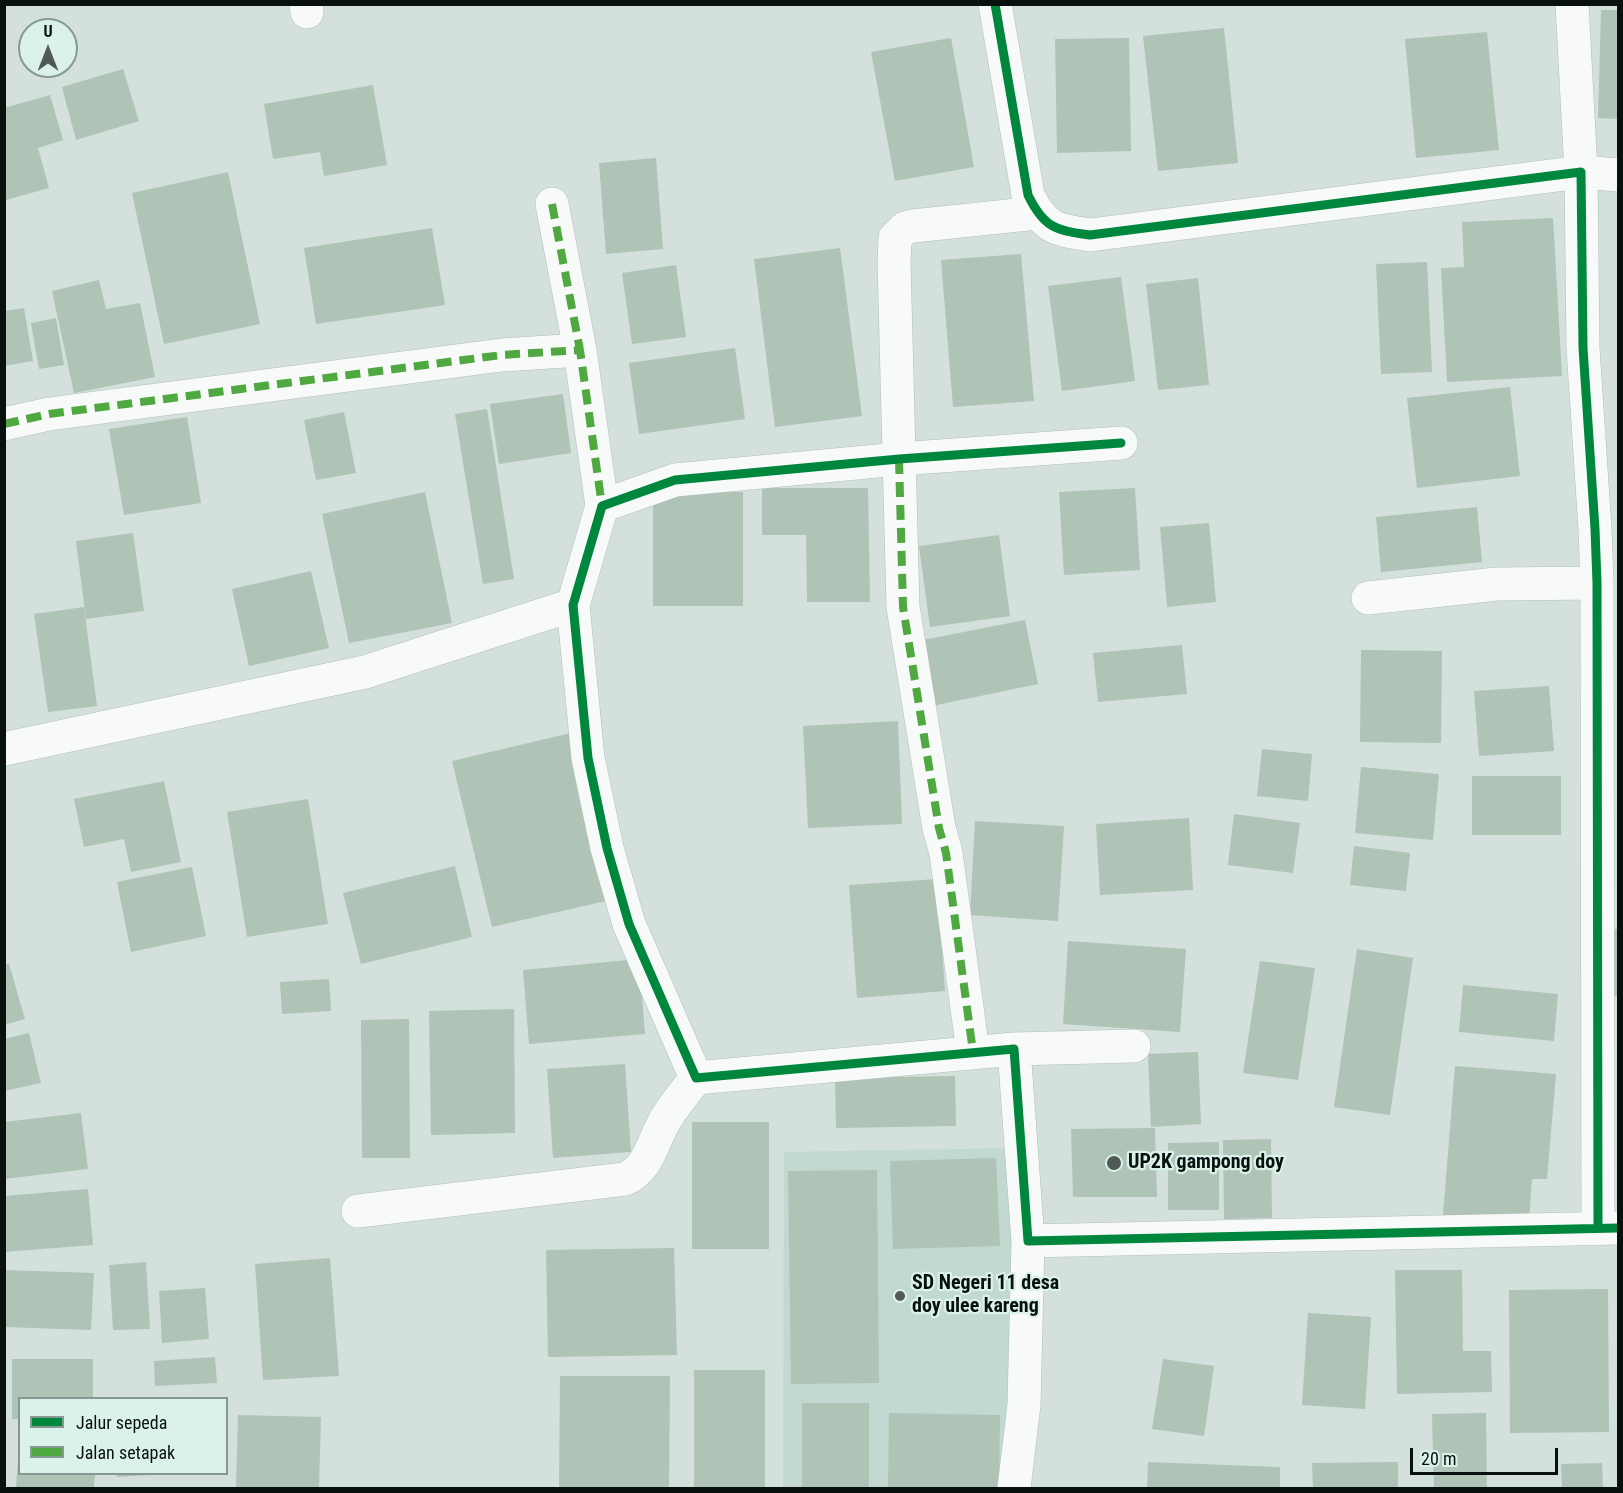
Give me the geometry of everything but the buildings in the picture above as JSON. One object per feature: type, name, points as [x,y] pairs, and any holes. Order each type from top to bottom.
[{"type":"street","points":[[995,4],[1028,195],[1037,213],[1051,226],[1065,231],[1090,235],[1581,172],[1618,175]]},
{"type":"street","points":[[1028,1241],[1608,1227],[1597,583],[1607,530],[1583,348],[1581,172],[1572,4]]},
{"type":"street","points":[[552,204],[580,350],[602,506],[573,605],[588,758],[607,848],[629,924],[696,1078]]},
{"type":"street","points":[[973,1052],[945,853],[903,607],[895,238],[905,228],[913,226],[1037,213]]},
{"type":"street","points":[[4,424],[49,414],[491,357],[580,350]]},
{"type":"street","points":[[602,506],[675,480],[899,459],[1121,443]]},
{"type":"street","points":[[1368,597],[1497,584],[1597,583]]},
{"type":"street","points":[[4,749],[365,672],[573,605]]},
{"type":"street","points":[[358,1210],[625,1179],[636,1174],[642,1167],[666,1118],[696,1078],[1014,1049],[1134,1046]]},
{"type":"street","points":[[1014,1049],[1028,1241],[1024,1405],[1014,1488]]},
{"type":"shaded area","name":"SD Negeri 11 desa doy ulee kareng","points":[[1018,1148],[1008,1488],[783,1488],[784,1152]]},
{"type":"marked path","points":[[552,204],[580,350]]},
{"type":"marked path","points":[[4,424],[49,414],[502,355],[580,350],[602,506]]},
{"type":"marked path","points":[[899,459],[903,607],[939,828],[946,853],[973,1052]]},
{"type":"cycle path","points":[[995,4],[1028,195],[1045,221],[1059,229],[1090,235],[1581,172],[1583,348],[1597,583],[1598,1227]]},
{"type":"cycle path","points":[[1121,443],[899,459],[675,480],[602,506],[573,605],[588,758],[607,848],[629,924],[696,1078],[1014,1049],[1028,1241],[1618,1228]]},
{"type":"place","name":"UP2K gampong doy","points":[[1114,1163]]},
{"type":"place","name":"SD Negeri 11 desa doy ulee kareng","points":[[900,1296]]}]
